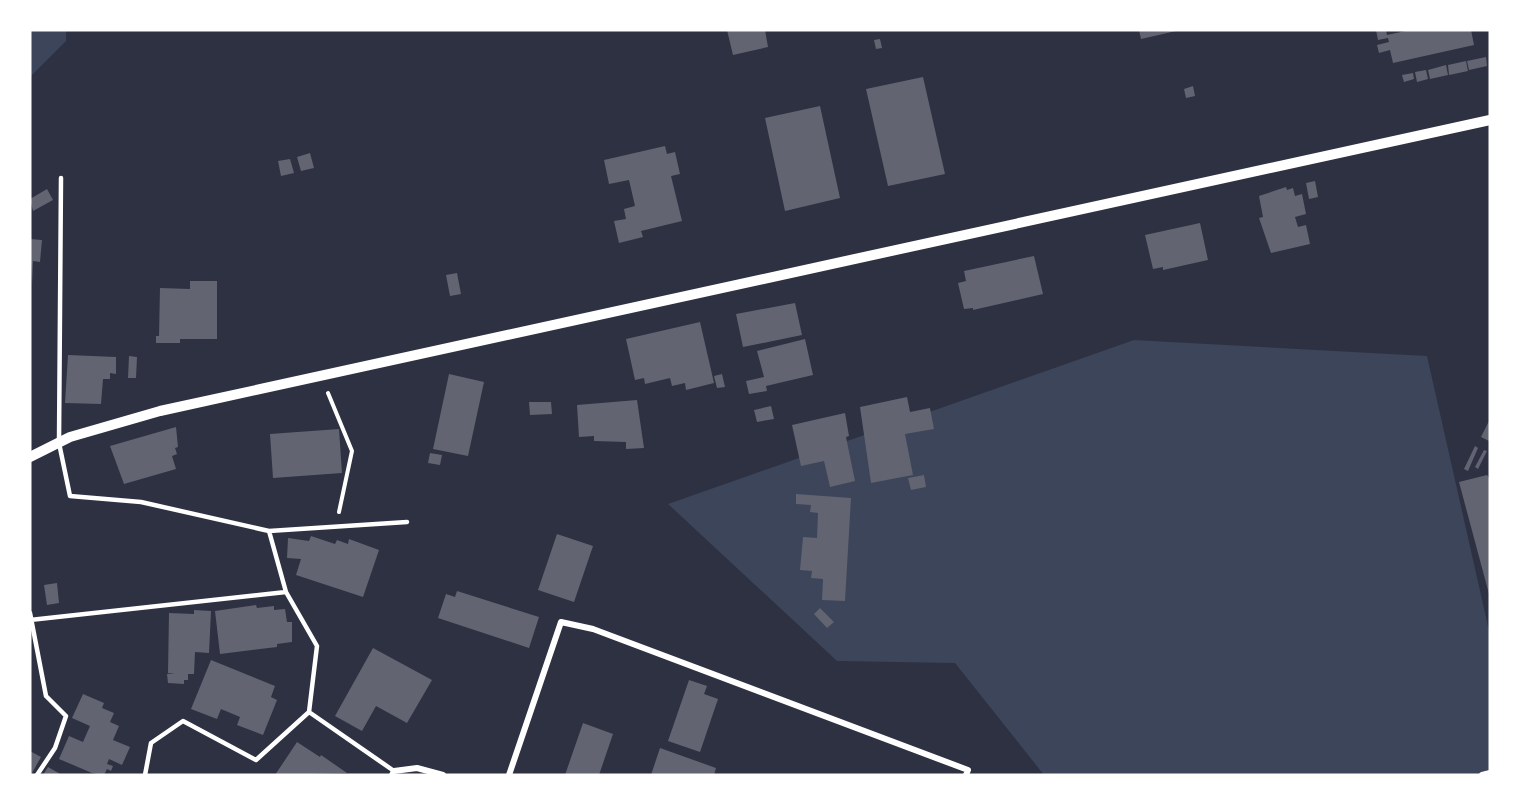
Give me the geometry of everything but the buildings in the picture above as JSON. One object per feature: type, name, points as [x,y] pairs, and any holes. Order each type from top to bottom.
[{"type":"street","points":[[30,457],[59,443],[160,411],[1490,120]]},
{"type":"street","points":[[509,775],[561,622],[593,629],[924,753],[968,770],[966,775]]},
{"type":"street","points":[[393,773],[417,768],[443,775]]},
{"type":"street","points":[[1482,775],[1490,772]]},
{"type":"lane","points":[[62,178],[59,443],[70,496],[141,502],[269,531],[407,522]]},
{"type":"lane","points":[[145,775],[151,743],[183,721],[256,760],[309,712],[317,646],[286,592],[269,531]]},
{"type":"lane","points":[[31,620],[286,592]]},
{"type":"lane","points":[[30,613],[46,696],[66,716],[55,748],[37,775]]},
{"type":"lane","points":[[309,712],[393,773]]},
{"type":"path","points":[[320,376],[352,451],[336,527]]},
{"type":"shaded area","points":[[30,30],[66,30],[66,41],[30,77]]},
{"type":"shaded area","points":[[1134,340],[1427,356],[1490,635],[1490,775],[1044,775],[955,663],[837,661],[668,504]]}]
